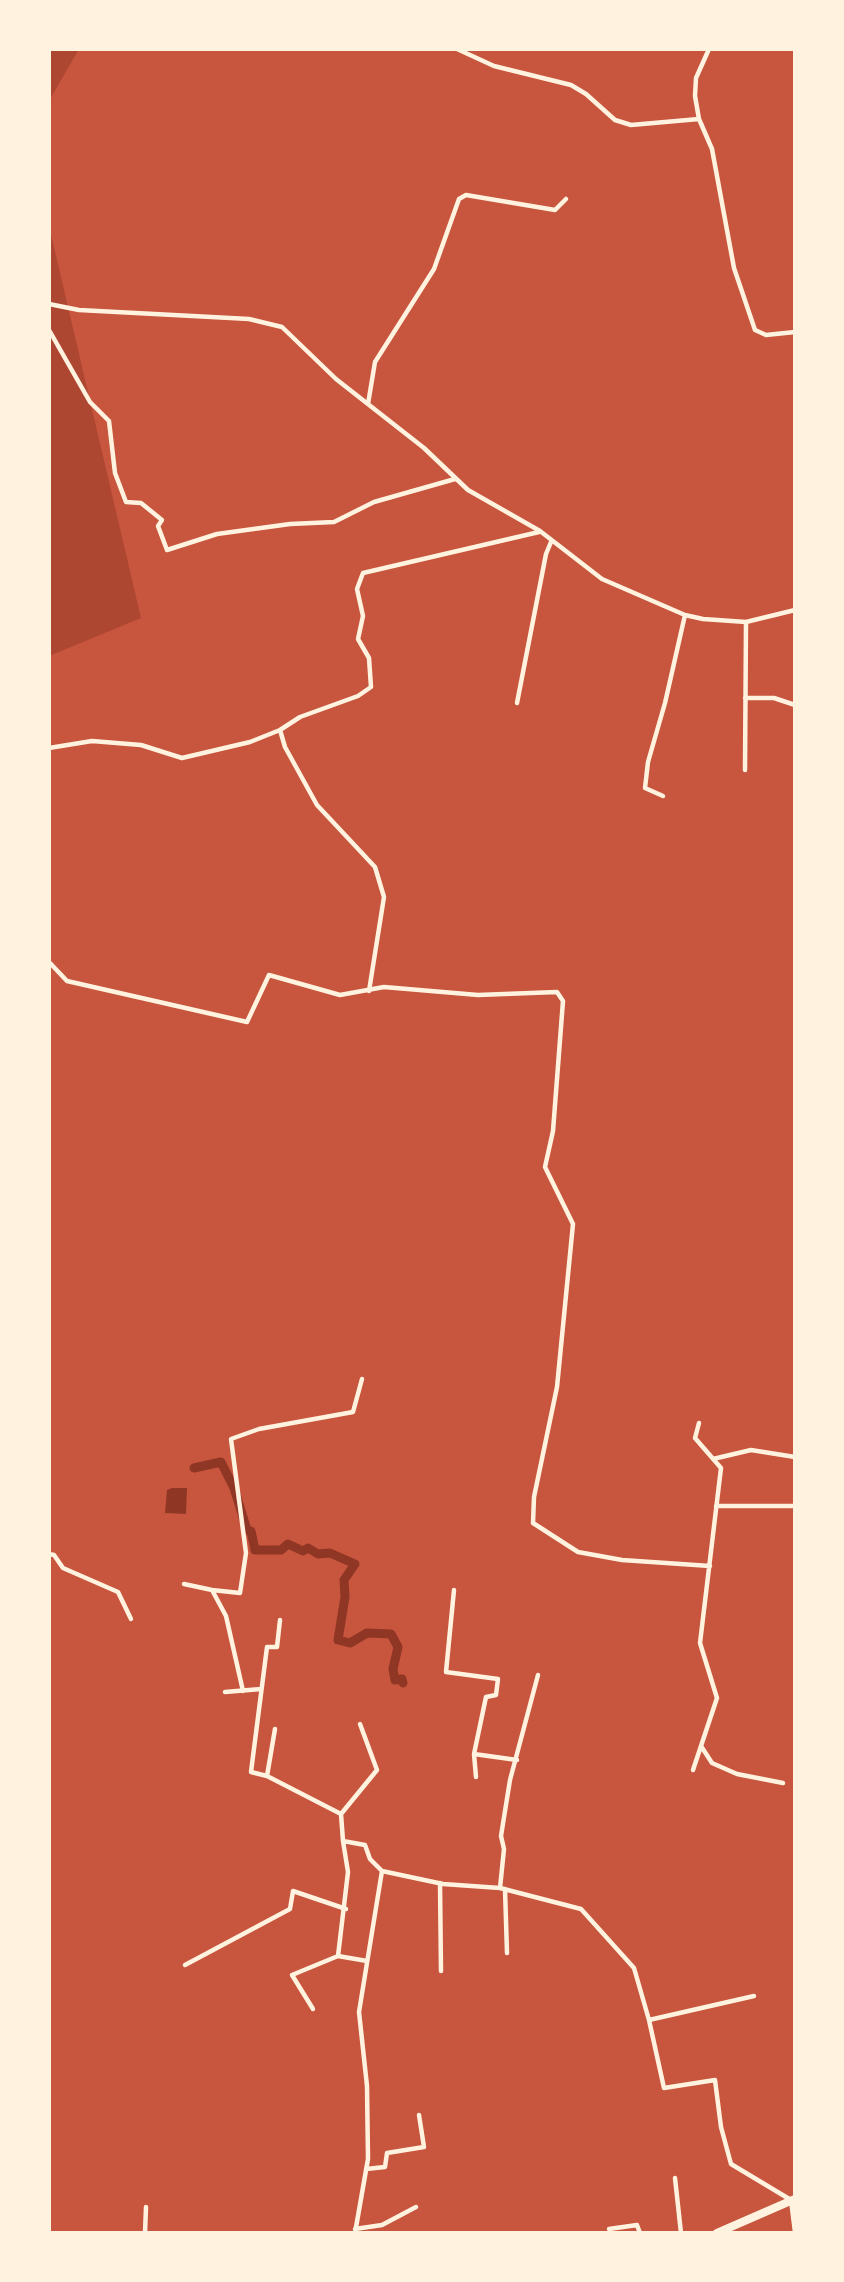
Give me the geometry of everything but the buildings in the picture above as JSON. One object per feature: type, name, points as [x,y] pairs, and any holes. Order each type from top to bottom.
[{"type":"highway","points":[[717,2233],[793,2200]]},
{"type":"street","points":[[457,49],[494,66],[570,85],[586,94],[615,120],[631,125],[699,119]]},
{"type":"street","points":[[709,49],[696,78],[695,96],[699,119],[712,149],[731,256],[749,317],[755,330],[766,335],[795,332]]},
{"type":"street","points":[[368,404],[375,362],[434,269],[459,199],[466,195],[555,210],[566,199]]},
{"type":"street","points":[[49,304],[79,310],[249,319],[282,327],[368,404],[424,448],[468,490],[540,531],[602,579],[685,615],[746,622],[795,610]]},
{"type":"street","points":[[49,330],[90,402],[109,421],[115,473],[126,502],[141,503],[162,520],[158,526],[167,550],[244,530],[334,522],[374,502],[456,479]]},
{"type":"street","points":[[49,748],[92,741],[129,744],[182,758],[250,742],[280,730],[300,717],[358,696],[371,687],[369,658],[358,639],[363,616],[357,589],[363,573],[540,531]]},
{"type":"street","points":[[517,703],[546,554],[551,542]]},
{"type":"street","points":[[663,796],[645,788],[648,762],[666,703],[685,615]]},
{"type":"street","points":[[745,771],[746,622]]},
{"type":"street","points":[[745,698],[774,698],[795,705]]},
{"type":"street","points":[[280,730],[285,747],[317,805],[375,867],[384,897],[369,991]]},
{"type":"street","points":[[49,962],[67,981],[247,1021],[269,975],[341,995],[384,987],[478,995],[557,992],[563,1001],[553,1131],[545,1167],[573,1224],[557,1387],[534,1497],[533,1523],[578,1552],[622,1560],[710,1566]]},
{"type":"street","points":[[184,1584],[240,1593],[246,1553],[231,1439],[259,1429],[353,1412],[362,1380]]},
{"type":"street","points":[[693,1770],[717,1698],[700,1643],[721,1468],[695,1438],[699,1423]]},
{"type":"street","points":[[713,1459],[751,1450],[795,1457]]},
{"type":"street","points":[[716,1506],[795,1506]]},
{"type":"street","points":[[49,1554],[54,1555],[63,1568],[118,1592],[131,1619]]},
{"type":"street","points":[[212,1590],[226,1616],[243,1691]]},
{"type":"street","points":[[454,1590],[446,1672],[498,1679],[496,1695],[486,1698],[474,1754],[476,1777]]},
{"type":"street","points":[[280,1620],[277,1647],[267,1647],[251,1772],[267,1776],[341,1814]]},
{"type":"street","points":[[507,1953],[502,1889],[504,1849],[501,1836],[538,1675]]},
{"type":"street","points":[[225,1692],[261,1689]]},
{"type":"street","points":[[338,1956],[346,1909],[348,1872],[341,1814],[377,1770],[360,1724]]},
{"type":"street","points":[[267,1776],[275,1729]]},
{"type":"street","points":[[701,1745],[712,1763],[737,1774],[783,1783]]},
{"type":"street","points":[[474,1754],[517,1760]]},
{"type":"street","points":[[343,1841],[365,1845],[370,1859],[382,1871],[440,1883],[502,1889],[581,1909],[634,1968],[664,2088],[715,2080],[721,2127],[731,2164],[793,2200],[795,2232]]},
{"type":"street","points":[[382,1871],[359,2012],[367,2086],[366,2169],[355,2231],[382,2225],[416,2207]]},
{"type":"street","points":[[440,1883],[441,1971]]},
{"type":"street","points":[[186,1965],[290,1909],[293,1891],[346,1909]]},
{"type":"street","points":[[313,2009],[292,1975],[338,1956],[367,1961]]},
{"type":"street","points":[[649,2020],[754,1996]]},
{"type":"street","points":[[366,2169],[385,2166],[387,2153],[424,2147],[419,2115]]},
{"type":"street","points":[[675,2178],[681,2233]]},
{"type":"street","points":[[145,2233],[146,2207]]},
{"type":"street","points":[[609,2230],[637,2225],[640,2233]]},
{"type":"shaded area","points":[[49,49],[79,49],[49,101]]},
{"type":"shaded area","points":[[49,226],[141,618],[49,656]]},
{"type":"shaded area","points":[[187,1488],[186,1514],[165,1513],[167,1490]]},
{"type":"waterway","points":[[194,1468],[221,1462],[234,1488],[247,1530],[251,1531],[255,1550],[281,1550],[288,1544],[303,1551],[308,1548],[318,1554],[330,1553],[355,1564],[344,1580],[345,1597],[338,1640],[350,1643],[367,1633],[391,1634],[398,1647],[393,1669],[395,1680],[402,1679],[403,1683]]}]
